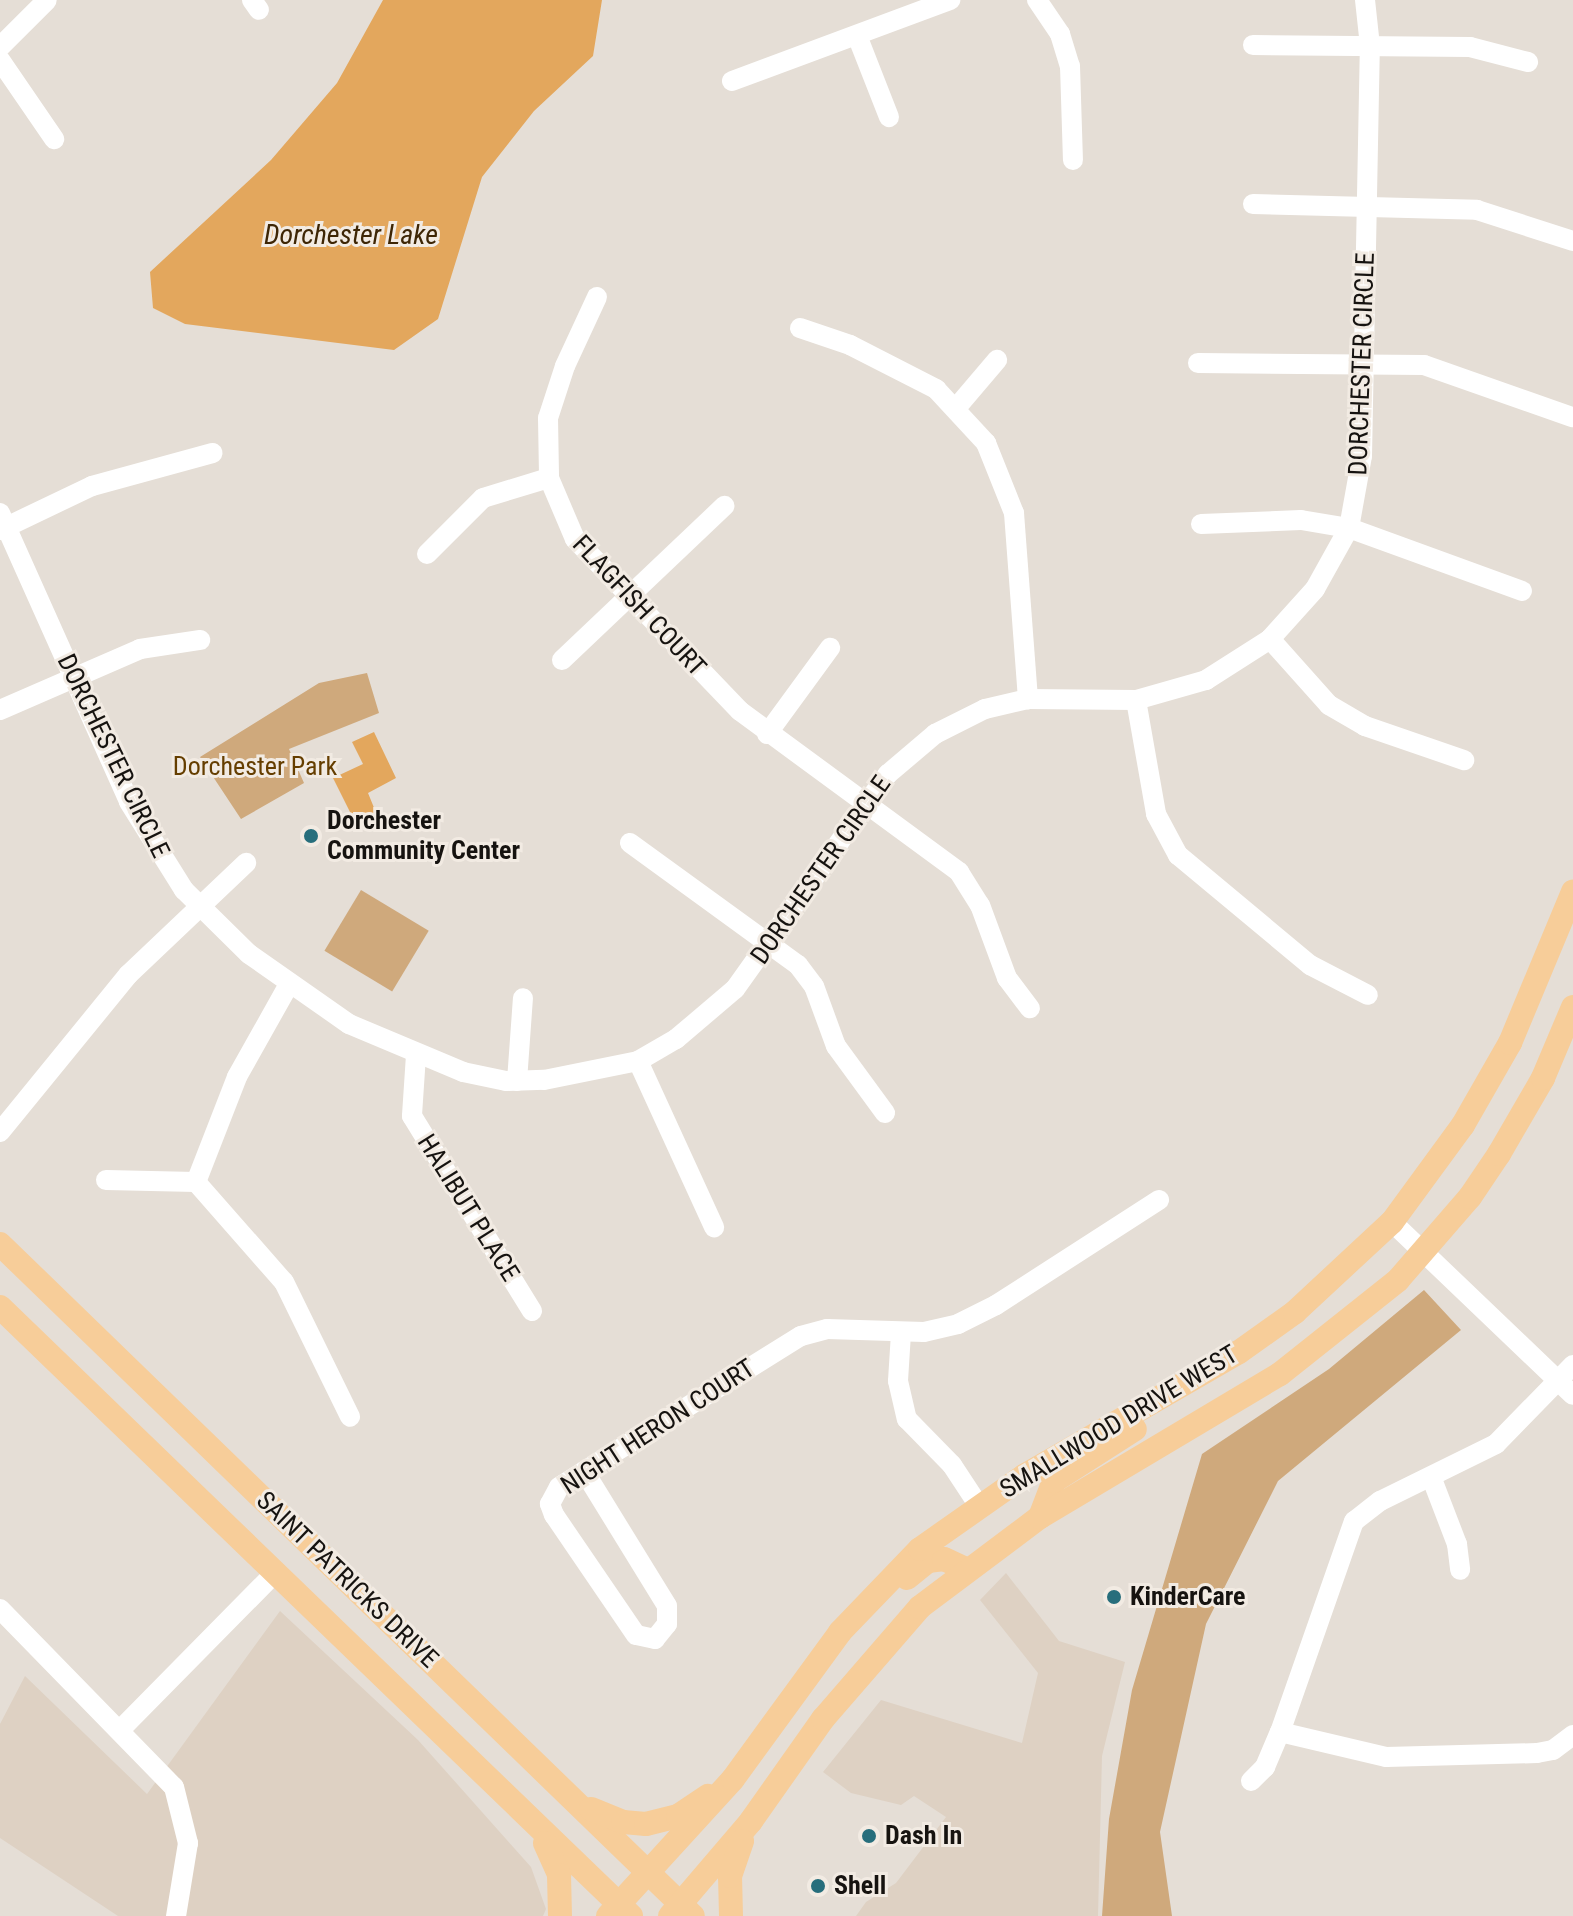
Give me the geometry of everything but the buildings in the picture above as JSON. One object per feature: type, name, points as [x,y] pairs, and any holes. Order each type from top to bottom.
[{"type":"main road","name":"SMALLWOOD DRIVE WEST","points":[[620,1912],[733,1779],[860,1609],[909,1559],[979,1506],[1239,1352],[1295,1312],[1392,1222],[1463,1125],[1510,1043],[1573,892]]},
{"type":"main road","name":"SMALLWOOD DRIVE WEST","points":[[682,1912],[823,1719],[891,1638],[968,1570],[1040,1517],[1280,1374],[1398,1280],[1425,1252],[1499,1154],[1543,1078],[1573,1007]]},
{"type":"main road","name":"SAINT PATRICKS DRIVE","points":[[0,1244],[650,1873],[682,1912]]},
{"type":"main road","name":"SAINT PATRICKS DRIVE","points":[[0,1307],[620,1912]]},
{"type":"main road","points":[[1040,1517],[1048,1489],[1064,1472],[1219,1379],[1295,1312]]},
{"type":"main road","points":[[821,1659],[928,1561],[944,1559],[968,1570]]},
{"type":"main road","points":[[580,1805],[623,1822],[646,1824],[678,1816],[733,1779]]},
{"type":"main road","points":[[731,1916],[730,1876],[751,1821]]},
{"type":"main road","points":[[539,1830],[559,1875],[560,1916]]},
{"type":"street","points":[[0,47],[47,0]]},
{"type":"street","points":[[732,81],[858,38],[950,0]]},
{"type":"street","points":[[1037,0],[1053,21],[1067,55],[1073,160]]},
{"type":"street","name":"DORCHESTER CIRCLE","points":[[2,523],[129,802],[167,867],[198,907],[288,986],[349,1024],[416,1055],[463,1072],[517,1081],[582,1076],[638,1061],[710,1014],[769,943],[898,763],[935,734],[977,712],[1028,699],[1136,700],[1206,680],[1270,639],[1315,589],[1349,528],[1362,456],[1370,46],[1365,0]]},
{"type":"street","points":[[858,38],[889,117]]},
{"type":"street","points":[[1253,45],[1470,47],[1528,62]]},
{"type":"street","points":[[0,60],[54,139]]},
{"type":"street","points":[[1253,204],[1477,210],[1573,241]]},
{"type":"street","name":"FLAGFISH COURT","points":[[597,297],[565,366],[548,418],[549,478],[575,539],[627,598],[767,734],[959,872],[980,905],[1007,978],[1030,1008]]},
{"type":"street","points":[[800,328],[924,381],[957,407],[986,443],[1010,500],[1028,699]]},
{"type":"street","points":[[957,407],[997,360]]},
{"type":"street","points":[[1198,363],[1433,367],[1572,417]]},
{"type":"street","points":[[2,523],[92,486],[213,453]]},
{"type":"street","points":[[427,554],[483,498],[549,478]]},
{"type":"street","points":[[562,660],[724,506]]},
{"type":"street","points":[[1201,524],[1301,520],[1349,528],[1522,591]]},
{"type":"street","points":[[1270,639],[1329,705],[1365,726],[1464,760]]},
{"type":"street","points":[[0,710],[156,645],[200,640]]},
{"type":"street","points":[[767,734],[830,648]]},
{"type":"street","points":[[1136,700],[1156,814],[1178,855],[1310,965],[1368,995]]},
{"type":"street","points":[[630,843],[769,943],[806,974],[836,1046],[885,1113]]},
{"type":"street","points":[[0,1132],[118,986],[246,863]]},
{"type":"street","points":[[196,1182],[237,1077],[288,986]]},
{"type":"street","points":[[517,1081],[523,998]]},
{"type":"street","name":"HALIBUT PLACE","points":[[416,1055],[412,1116],[532,1311]]},
{"type":"street","points":[[638,1061],[714,1227]]},
{"type":"street","points":[[106,1180],[196,1182],[284,1282],[350,1417]]},
{"type":"street","name":"NIGHT HERON COURT","points":[[584,1471],[667,1606],[667,1624],[660,1635],[648,1641],[636,1635],[550,1508],[555,1491],[584,1471],[801,1336],[827,1329],[901,1333],[941,1329],[975,1316],[1159,1200]]},
{"type":"street","points":[[1392,1222],[1566,1388]]},
{"type":"street","points":[[901,1333],[898,1381],[907,1419],[952,1465],[979,1506]]},
{"type":"street","points":[[1251,1781],[1265,1767],[1280,1732],[1354,1521],[1380,1501],[1432,1479],[1507,1436],[1566,1388],[1573,1365]]},
{"type":"street","points":[[1432,1479],[1457,1544],[1460,1570]]},
{"type":"street","points":[[122,1728],[275,1573]]},
{"type":"street","points":[[0,1609],[122,1728],[174,1787],[184,1814],[187,1862],[176,1916]]},
{"type":"street","points":[[1280,1732],[1386,1757],[1537,1753],[1553,1750],[1573,1735]]},
{"type":"shaded area","points":[[1006,1573],[1059,1641],[1125,1662],[1102,1756],[1098,1916],[856,1916],[866,1902],[896,1883],[946,1817],[914,1796],[901,1805],[851,1793],[823,1772],[881,1700],[1022,1743],[1038,1673],[980,1600]]},
{"type":"shaded area","points":[[280,1611],[418,1740],[531,1867],[546,1909],[543,1916],[118,1916],[0,1838],[0,1724],[25,1676],[147,1794]]},
{"type":"green space","name":"Dorchester Park","points":[[367,673],[379,713],[289,749],[304,783],[241,819],[200,757],[319,683]]},
{"type":"green space","points":[[361,890],[429,931],[392,992],[324,951]]},
{"type":"green space","points":[[1424,1290],[1461,1330],[1278,1481],[1206,1624],[1160,1832],[1172,1916],[1102,1916],[1109,1819],[1132,1690],[1202,1454],[1329,1369]]},
{"type":"water","name":"Dorchester Lake","points":[[383,0],[602,0],[593,56],[534,111],[482,177],[438,319],[394,350],[185,324],[153,308],[150,272],[271,160],[337,83]]},
{"type":"water","points":[[374,732],[396,778],[368,793],[377,815],[356,824],[333,778],[363,764],[352,742]]},
{"type":"place","name":"Dorchester Community Center","points":[[311,836]]},
{"type":"place","name":"KinderCare","points":[[1114,1597]]},
{"type":"place","name":"Dash In","points":[[869,1836]]},
{"type":"place","name":"Shell","points":[[818,1886]]}]
